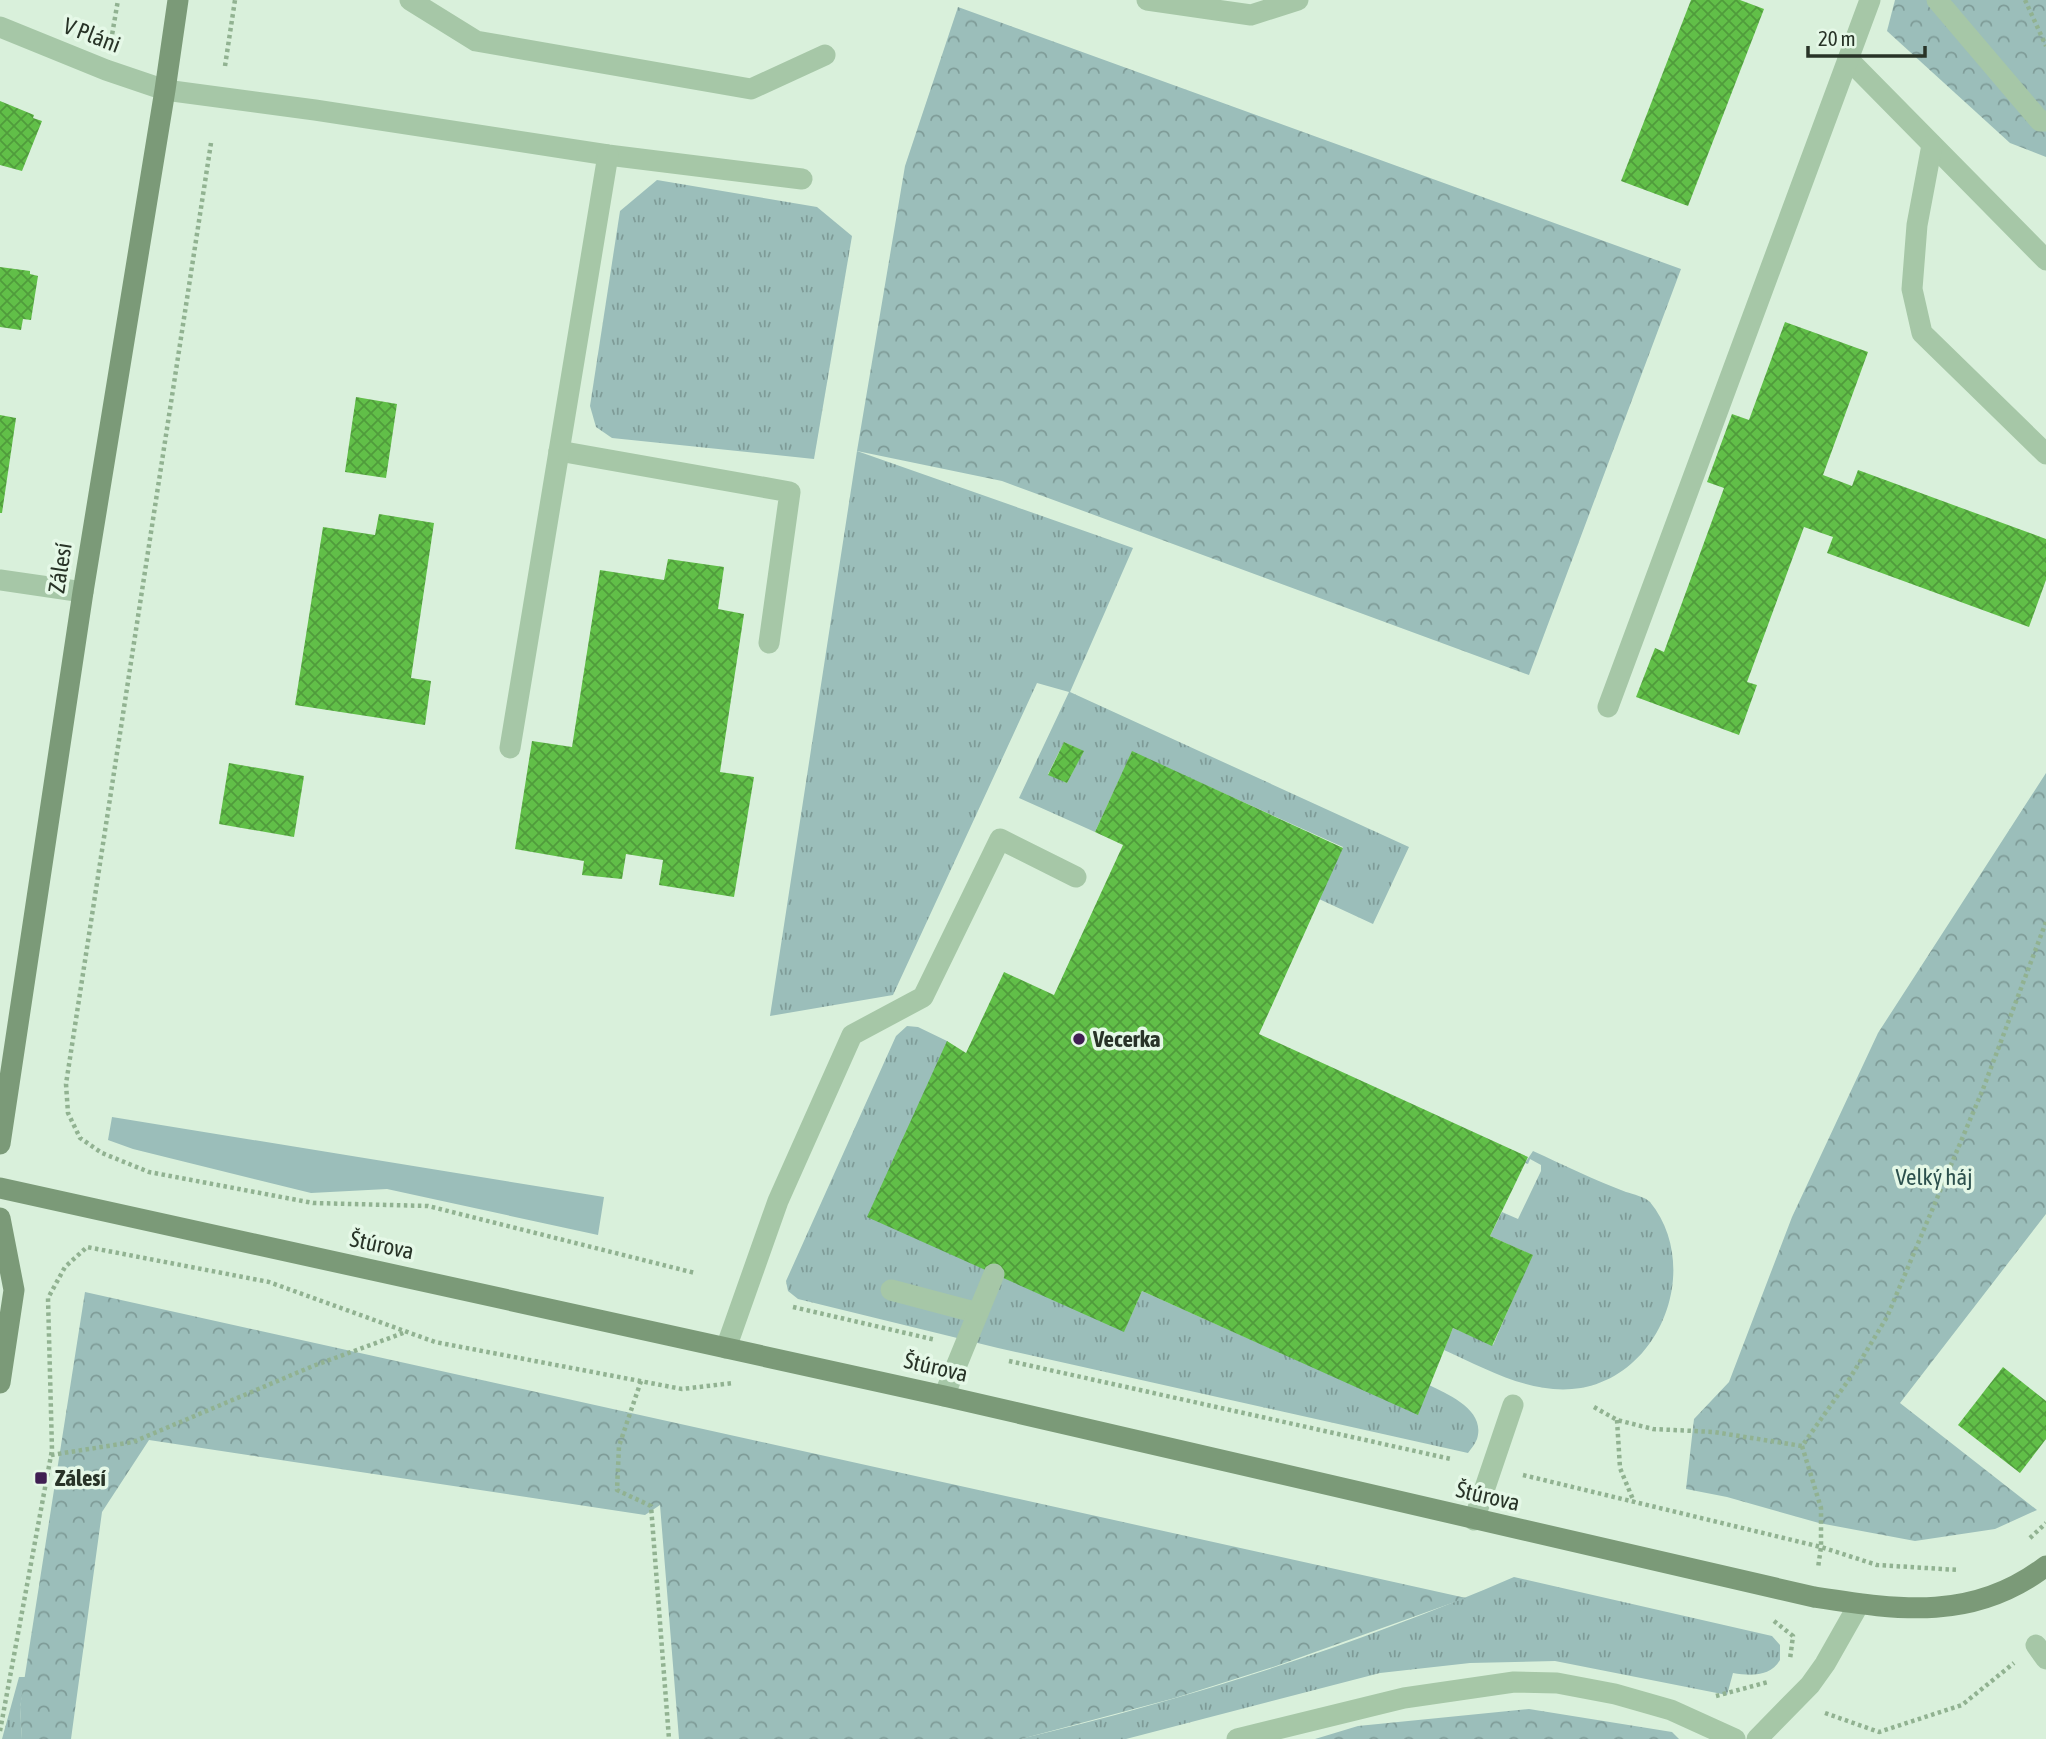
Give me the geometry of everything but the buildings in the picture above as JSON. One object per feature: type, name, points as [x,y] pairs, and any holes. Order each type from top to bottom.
[{"type":"street","name":"Zálesí","points":[[0,1144],[83,592],[178,0]]},
{"type":"street","points":[[410,0],[476,41],[751,89],[825,55]]},
{"type":"street","points":[[1147,0],[1251,15],[1298,0]]},
{"type":"street","points":[[1608,707],[1870,0]]},
{"type":"street","points":[[1937,0],[2040,121],[2046,121]]},
{"type":"street","name":"V Pláni","points":[[0,27],[106,70],[165,90],[608,155],[802,179]]},
{"type":"street","points":[[1848,59],[2046,260]]},
{"type":"street","points":[[1933,145],[1917,225],[1912,289],[1922,333],[2046,454]]},
{"type":"street","points":[[510,748],[608,155]]},
{"type":"street","points":[[559,450],[790,492],[769,643]]},
{"type":"street","points":[[0,580],[83,592]]},
{"type":"street","points":[[726,1348],[778,1201],[852,1035],[923,997],[1000,839],[1076,877]]},
{"type":"street","name":"Štúrova","points":[[0,1188],[944,1396],[1814,1597],[1903,1608],[1943,1606],[1998,1595],[2021,1584],[2046,1566]]},
{"type":"street","points":[[0,1219],[14,1290],[0,1383]]},
{"type":"street","points":[[944,1396],[994,1274]]},
{"type":"street","points":[[891,1290],[978,1313]]},
{"type":"street","points":[[1474,1520],[1513,1405]]},
{"type":"street","points":[[1757,1739],[1794,1702],[1825,1664],[1859,1604]]},
{"type":"street","points":[[1237,1739],[1404,1698],[1514,1682],[1557,1683],[1615,1694],[1671,1710],[1735,1739]]},
{"type":"path","points":[[106,70],[118,0]]},
{"type":"path","points":[[225,66],[235,0]]},
{"type":"path","points":[[2025,0],[2046,46]]},
{"type":"path","points":[[211,143],[66,1084],[68,1113],[80,1138],[102,1153],[149,1172],[313,1203],[428,1206],[695,1273]]},
{"type":"path","points":[[1802,1446],[1850,1378],[1887,1317],[1983,1088],[2046,922]]},
{"type":"path","points":[[0,1731],[51,1455],[48,1298],[65,1267],[87,1247],[269,1282],[435,1342],[682,1389],[741,1382]]},
{"type":"path","points":[[793,1307],[943,1341]]},
{"type":"path","points":[[51,1455],[133,1442],[313,1367],[407,1332]]},
{"type":"path","points":[[1009,1361],[1451,1459]]},
{"type":"path","points":[[641,1381],[620,1446],[617,1490],[651,1506],[669,1739]]},
{"type":"path","points":[[1594,1407],[1617,1420],[1653,1429],[1714,1432],[1802,1446]]},
{"type":"path","points":[[1617,1420],[1620,1468],[1634,1502]]},
{"type":"path","points":[[1802,1446],[1821,1508],[1821,1547],[1814,1597]]},
{"type":"path","points":[[1523,1475],[1821,1547],[1877,1565],[1957,1571],[1968,1568]]},
{"type":"path","points":[[2020,1544],[2046,1523]]},
{"type":"path","points":[[1772,1619],[1793,1636],[1789,1664]]},
{"type":"path","points":[[1794,1702],[1879,1732],[1962,1705],[2041,1652]]},
{"type":"path","points":[[1671,1710],[1770,1681]]},
{"type":"green space","points":[[1895,0],[2046,0],[2046,157],[2010,143],[1887,31]]},
{"type":"green space","points":[[958,7],[1681,269],[1529,675],[1002,481],[857,451],[905,166]]},
{"type":"green space","points":[[657,180],[817,207],[852,236],[814,459],[612,438],[596,427],[590,406],[620,211]]},
{"type":"green space","points":[[857,451],[1133,548],[1070,692],[1409,847],[1373,924],[1319,899],[1343,847],[1132,752],[1095,832],[1019,798],[1069,692],[1037,683],[893,995],[770,1016]],"holes":[[[1064,742],[1083,751],[1067,783],[1048,774]]]},
{"type":"green space","name":"Velký háj","points":[[2046,773],[2046,1214],[1900,1403],[2037,1510],[1995,1529],[1915,1541],[1819,1523],[1727,1497],[1686,1489],[1694,1419],[1729,1382],[1792,1217],[1878,1033]]},
{"type":"green space","points":[[907,1026],[918,1027],[947,1041],[1124,1331],[1142,1291],[1418,1414],[1429,1385],[1464,1405],[1476,1420],[1477,1439],[1468,1453],[998,1348],[798,1299],[788,1291],[786,1281],[896,1036]]},
{"type":"green space","points":[[112,1117],[604,1197],[598,1235],[387,1189],[311,1193],[133,1149],[108,1140]]},
{"type":"green space","points":[[1533,1151],[1648,1200],[1665,1228],[1673,1256],[1672,1285],[1665,1314],[1652,1340],[1633,1362],[1609,1379],[1581,1388],[1527,1385],[1444,1350],[1453,1328],[1493,1345],[1532,1255],[1490,1236],[1502,1212],[1518,1219],[1541,1171],[1541,1165],[1530,1159],[1528,1164],[1525,1163]]},
{"type":"green space","points":[[85,1292],[1466,1598],[1276,1666],[1175,1698],[1021,1739],[679,1739],[660,1505],[645,1515],[149,1440],[102,1512],[71,1739],[22,1739],[20,1707]]},
{"type":"green space","points":[[1514,1577],[1772,1636],[1780,1645],[1780,1660],[1771,1670],[1765,1672],[1753,1675],[1733,1673],[1727,1695],[1555,1661],[1470,1663],[1380,1673],[1126,1739],[1020,1739],[1209,1688],[1333,1648]]},
{"type":"green space","points":[[19,1677],[26,1677],[20,1707],[22,1739],[2,1739]]},
{"type":"green space","points":[[1529,1709],[1672,1732],[1679,1739],[1315,1739],[1358,1726]]},
{"type":"place","name":"Vecerka","points":[[1079,1039]]},
{"type":"place","name":"Zálesí","points":[[41,1478]]}]
